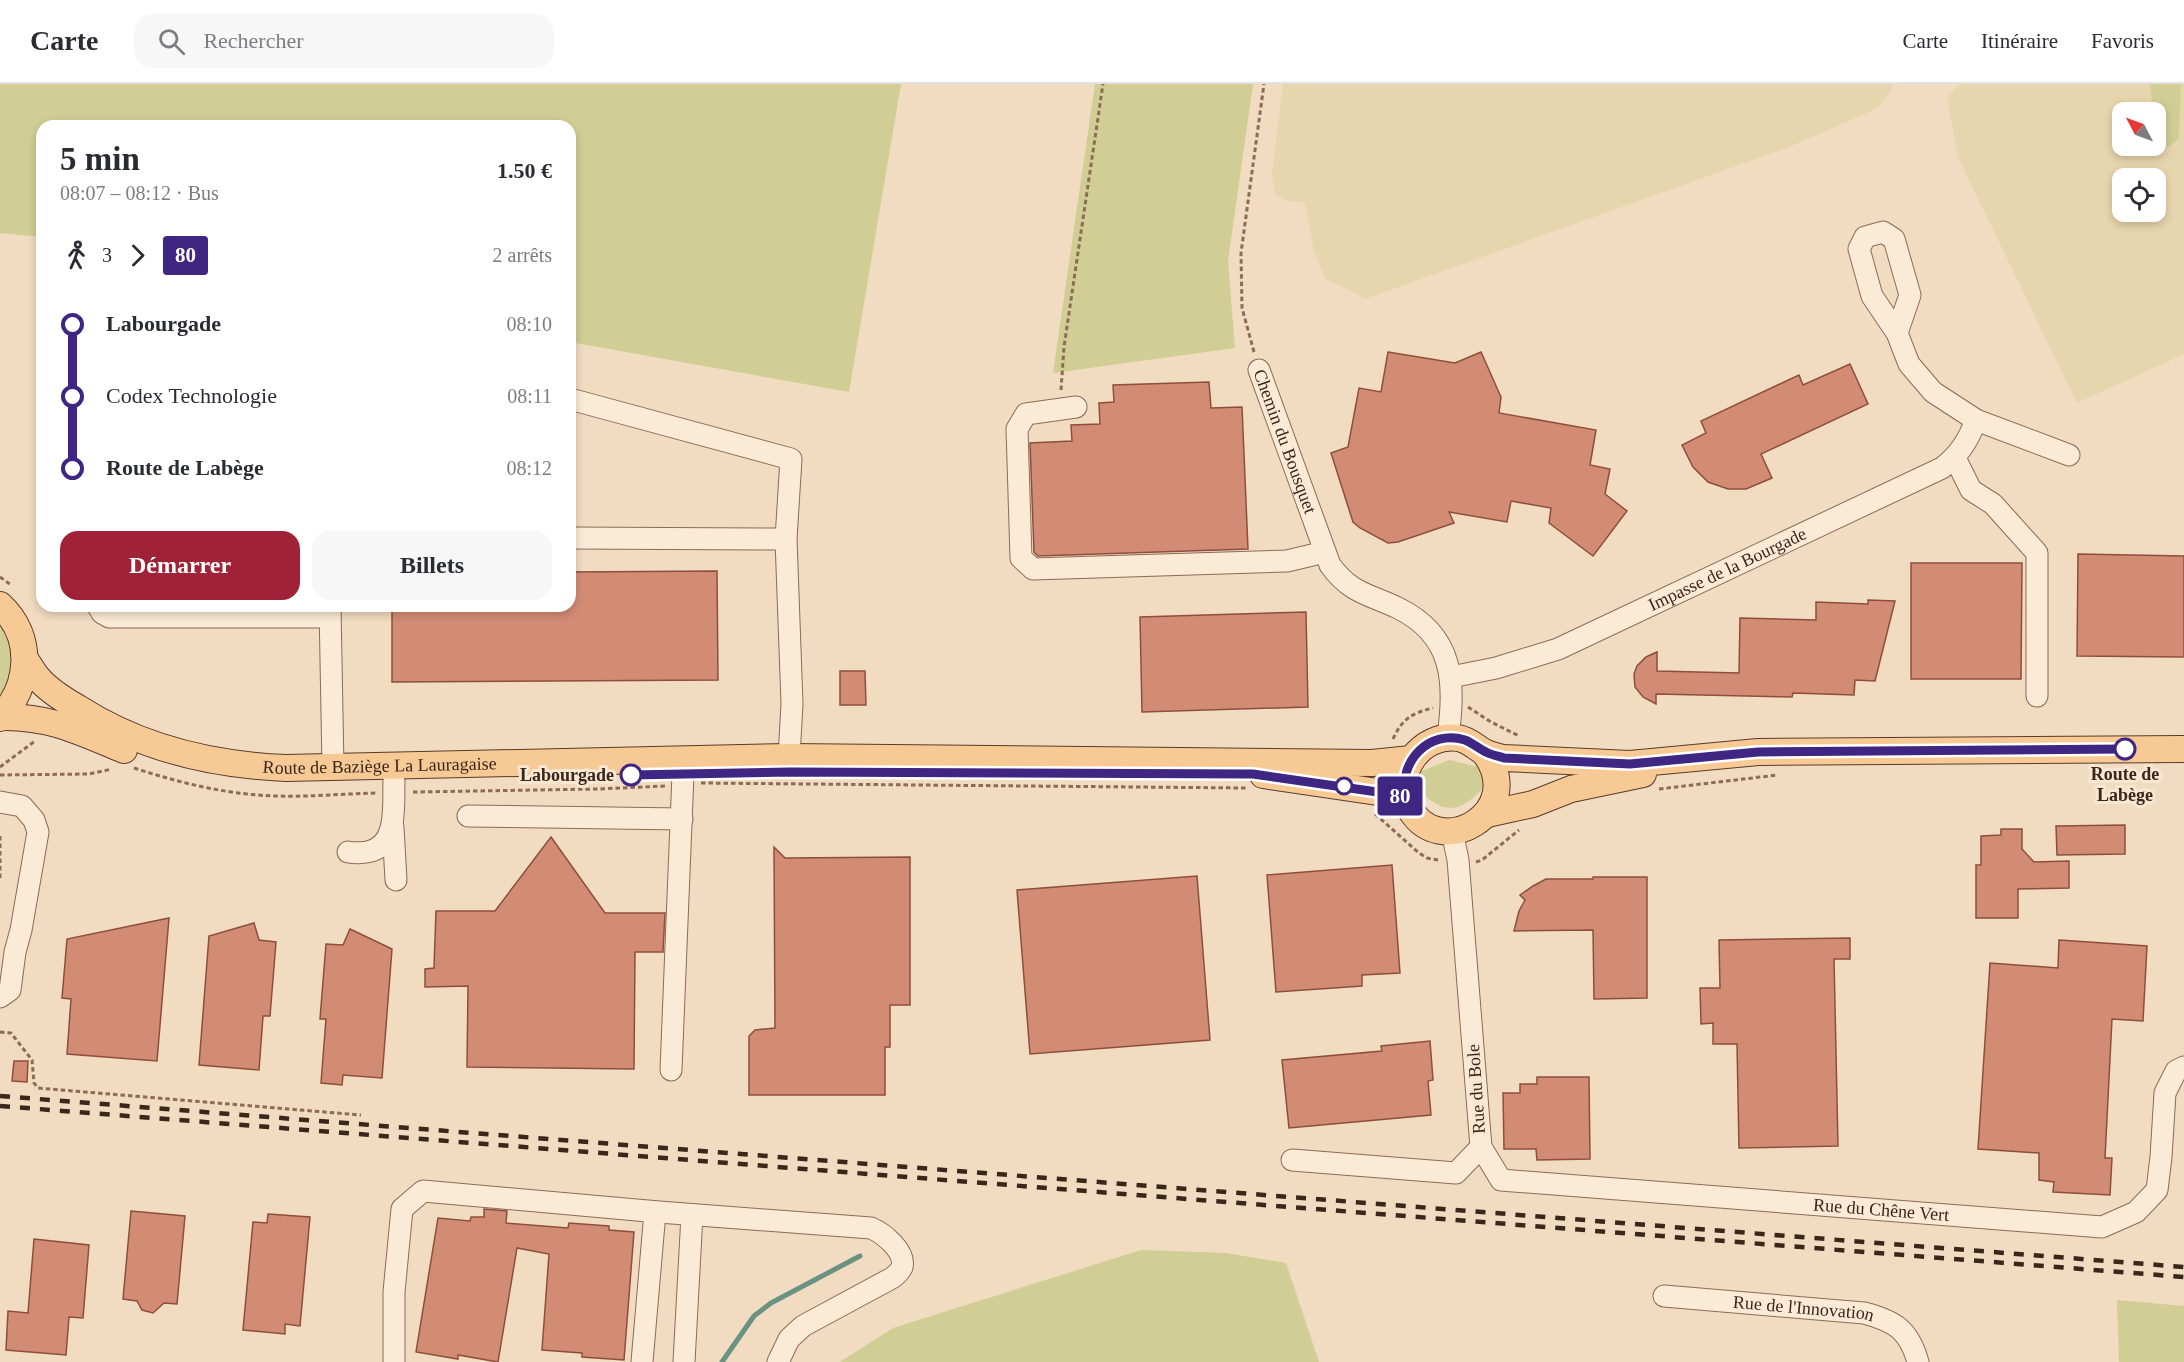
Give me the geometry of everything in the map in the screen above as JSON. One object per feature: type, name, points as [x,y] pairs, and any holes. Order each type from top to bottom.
[{"type":"main road","points":[[0,605],[17,626],[23,642],[25,659],[20,690],[12,705],[0,717]]},
{"type":"main road","name":"Route de Baziège La Lauragaise","points":[[25,659],[38,678],[62,698],[124,733],[168,750],[208,760],[255,767],[789,757],[1372,763],[1411,759]]},
{"type":"main road","name":"Route de Baziège La Lauragaise","points":[[0,717],[20,717],[55,722],[134,754],[213,775],[259,782],[394,786],[683,780],[790,772],[1253,774],[1405,796]]},
{"type":"main road","points":[[2184,749],[1758,752],[1630,764],[1504,758],[1484,752],[1467,741],[1448,738],[1430,742],[1411,759],[1404,781],[1405,796],[1409,806],[1422,822],[1431,827],[1452,831],[1471,826],[1487,814],[1533,804],[1571,789],[1633,775],[1789,765],[2184,762]]},
{"type":"main road","points":[[1484,752],[1495,771],[1497,782],[1496,794],[1487,814]]},
{"type":"street","points":[[1897,333],[1909,364],[1933,392],[1976,420],[2069,455]]},
{"type":"street","name":"Chemin du Bousquet","points":[[1259,370],[1330,565],[1339,578],[1352,588],[1398,608],[1424,626],[1441,646],[1448,660],[1451,677],[1452,707],[1448,738]]},
{"type":"street","points":[[576,401],[791,459],[786,539],[792,704],[789,757]]},
{"type":"street","points":[[1068,408],[1026,414],[1017,429],[1021,558],[1034,569],[1287,561],[1325,552]]},
{"type":"street","name":"Impasse de la Bourgade","points":[[1451,677],[1496,668],[1558,649],[1942,468],[1955,458],[1967,442],[1976,420]]},
{"type":"street","points":[[1955,458],[1971,490],[1993,504],[2037,553],[2037,696]]},
{"type":"street","points":[[576,538],[786,539]]},
{"type":"street","points":[[101,612],[109,616],[286,612]]},
{"type":"street","points":[[330,612],[333,767]]},
{"type":"street","points":[[671,1070],[683,780]]},
{"type":"street","points":[[394,786],[393,827],[396,880]]},
{"type":"street","points":[[0,802],[22,806],[33,820],[38,832],[10,990],[0,997]]},
{"type":"street","points":[[468,816],[682,819]]},
{"type":"street","points":[[348,852],[368,852],[381,846],[393,827]]},
{"type":"street","name":"Rue du Bole","points":[[1292,1160],[1456,1173],[1481,1147],[1458,860],[1452,831]]},
{"type":"street","points":[[0,969],[15,952]]},
{"type":"street","name":"Rue du Chêne Vert","points":[[1481,1147],[1502,1180],[2102,1227],[2136,1212],[2157,1190],[2165,1093],[2176,1071],[2184,1067]]},
{"type":"street","points":[[394,1362],[394,1292],[402,1209],[423,1191],[655,1212],[871,1228],[886,1237],[899,1254],[902,1268],[898,1273],[803,1326],[789,1339],[778,1362]]},
{"type":"street","points":[[642,1362],[655,1212]]},
{"type":"street","points":[[684,1362],[692,1215]]},
{"type":"street","name":"Rue de l'Innovation","points":[[1664,1296],[1864,1313],[1886,1318],[1903,1330],[1918,1362]]},
{"type":"path","points":[[1068,408],[1064,347],[1103,84]]},
{"type":"path","name":"Chemin du Bousquet","points":[[1259,370],[1242,308],[1241,253],[1264,84]]},
{"type":"path","points":[[1392,742],[1403,720],[1411,714],[1439,706]]},
{"type":"path","points":[[1466,707],[1470,707],[1491,722],[1528,739]]},
{"type":"path","points":[[0,768],[39,738]]},
{"type":"path","points":[[127,766],[207,788],[248,794],[287,796],[394,786],[598,789],[683,780],[762,785],[1252,788]]},
{"type":"path","points":[[0,776],[89,774],[117,768]]},
{"type":"path","points":[[1659,789],[1786,775]]},
{"type":"path","points":[[598,781],[598,789]]},
{"type":"path","points":[[1371,809],[1392,831],[1419,853],[1436,861],[1443,860]]},
{"type":"path","points":[[1473,862],[1482,860],[1522,828]]},
{"type":"path","points":[[0,836],[0,879]]},
{"type":"path","points":[[0,1032],[11,1033],[32,1060],[34,1083],[38,1088],[361,1115]]},
{"type":"shaded area","points":[[0,84],[901,84],[849,392],[576,343],[576,120],[36,120],[36,236],[0,233]]},
{"type":"shaded area","points":[[1095,84],[1253,84],[1228,261],[1235,348],[1053,373]]},
{"type":"shaded area","points":[[1283,84],[1892,84],[1890,92],[1878,108],[1789,147],[1365,299],[1326,280],[1314,252],[1305,202],[1287,201],[1275,194],[1272,174]]},
{"type":"shaded area","points":[[1960,84],[2150,84],[2152,102],[2112,102],[2112,156],[2166,156],[2166,137],[2179,139],[2181,84],[2184,84],[2184,354],[2077,403],[1958,157],[1947,97]]},
{"type":"shaded area","points":[[2150,84],[2181,84],[2179,139],[2168,147],[2166,145],[2166,102],[2152,102]]},
{"type":"shaded area","points":[[0,625],[8,643],[11,660],[9,678],[0,696]]},
{"type":"shaded area","points":[[1449,760],[1483,768],[1486,785],[1468,802],[1452,808],[1436,803],[1416,788],[1419,772]]},
{"type":"shaded area","points":[[1141,1250],[1226,1253],[1286,1263],[1319,1362],[840,1362],[893,1328]]},
{"type":"shaded area","points":[[2117,1300],[2184,1306],[2184,1362],[2119,1362]]},
{"type":"building","points":[[1388,352],[1455,363],[1481,352],[1501,397],[1499,413],[1596,430],[1590,465],[1610,469],[1605,494],[1627,511],[1593,556],[1549,523],[1551,508],[1511,501],[1507,522],[1449,512],[1454,523],[1398,542],[1388,543],[1353,522],[1331,453],[1348,447],[1359,388],[1381,392]]},
{"type":"building","points":[[1850,364],[1868,404],[1761,454],[1772,478],[1746,489],[1728,489],[1708,482],[1693,467],[1682,445],[1706,433],[1701,421],[1799,375],[1803,385]]},
{"type":"building","points":[[1209,382],[1211,408],[1242,407],[1248,549],[1038,556],[1034,552],[1030,443],[1072,441],[1071,425],[1100,424],[1099,403],[1114,402],[1113,385]]},
{"type":"building","points":[[2078,554],[2184,556],[2184,657],[2077,656]]},
{"type":"building","points":[[1911,563],[2022,563],[2021,679],[1911,679]]},
{"type":"building","points":[[717,571],[718,680],[392,682],[392,612],[576,612],[576,572]]},
{"type":"building","points":[[1868,600],[1895,601],[1875,681],[1855,680],[1854,695],[1793,693],[1792,697],[1656,694],[1656,704],[1643,697],[1635,687],[1634,674],[1637,666],[1646,657],[1657,652],[1657,671],[1739,673],[1740,618],[1816,620],[1816,602],[1868,604]]},
{"type":"building","points":[[1306,612],[1308,707],[1142,712],[1140,617]]},
{"type":"building","points":[[840,671],[865,671],[866,705],[840,705]]},
{"type":"building","points":[[2125,825],[2125,854],[2057,855],[2056,826]]},
{"type":"building","points":[[2001,829],[2022,829],[2022,849],[2034,862],[2069,861],[2069,888],[2018,889],[2018,918],[1976,918],[1976,865],[1981,865],[1981,836],[2001,835]]},
{"type":"building","points":[[551,837],[605,913],[665,913],[663,952],[635,952],[634,1069],[467,1067],[468,986],[425,987],[425,969],[434,968],[436,911],[495,911]]},
{"type":"building","points":[[774,847],[785,858],[910,857],[910,1005],[890,1005],[890,1047],[885,1047],[885,1095],[749,1095],[749,1036],[755,1030],[775,1028]]},
{"type":"building","points":[[1392,865],[1400,973],[1362,975],[1362,986],[1276,992],[1267,875]]},
{"type":"building","points":[[1197,876],[1210,1040],[1030,1054],[1017,890]]},
{"type":"building","points":[[1593,877],[1647,877],[1647,998],[1594,999],[1593,930],[1514,931],[1519,911],[1525,900],[1520,895],[1533,886],[1546,879],[1593,879]]},
{"type":"building","points":[[169,918],[157,1061],[67,1054],[71,999],[62,998],[67,939]]},
{"type":"building","points":[[254,923],[259,940],[276,942],[270,1016],[263,1016],[259,1070],[199,1065],[209,936]]},
{"type":"building","points":[[350,929],[392,949],[382,1078],[343,1075],[342,1085],[321,1083],[326,1019],[320,1019],[326,944],[343,945]]},
{"type":"building","points":[[1850,938],[1850,959],[1834,959],[1838,1146],[1739,1148],[1737,1044],[1713,1044],[1713,1023],[1701,1024],[1700,988],[1720,988],[1719,940]]},
{"type":"building","points":[[2059,940],[2147,946],[2143,1021],[2112,1019],[2105,1158],[2112,1158],[2110,1195],[2053,1192],[2054,1182],[2039,1180],[2039,1153],[1978,1149],[1990,963],[2058,968]]},
{"type":"building","points":[[1430,1041],[1433,1080],[1428,1081],[1431,1115],[1289,1128],[1282,1060],[1382,1051],[1381,1046]]},
{"type":"building","points":[[14,1061],[28,1061],[27,1082],[12,1081]]},
{"type":"building","points":[[1537,1077],[1589,1077],[1590,1159],[1537,1160],[1536,1149],[1504,1149],[1503,1093],[1520,1093],[1520,1084],[1537,1084]]},
{"type":"building","points":[[484,1209],[507,1211],[506,1223],[568,1228],[569,1223],[609,1226],[609,1230],[634,1232],[624,1360],[582,1357],[582,1353],[542,1350],[549,1254],[517,1248],[498,1362],[458,1355],[458,1359],[416,1352],[438,1218],[470,1221],[471,1217],[484,1217]]},
{"type":"building","points":[[131,1211],[185,1216],[177,1304],[164,1303],[153,1313],[142,1310],[137,1301],[123,1299]]},
{"type":"building","points":[[268,1214],[310,1217],[300,1326],[285,1324],[285,1334],[243,1330],[253,1222],[267,1223]]},
{"type":"building","points":[[34,1239],[89,1245],[83,1318],[69,1317],[66,1355],[6,1350],[8,1311],[28,1313]]},
{"type":"waterway","points":[[722,1362],[754,1316],[771,1303],[860,1256]]},
{"type":"railway","points":[[0,1096],[2184,1267]]},
{"type":"railway","points":[[0,1106],[2184,1277]]},
{"type":"bus line","name":"80","points":[[631,775],[790,772],[1253,774],[1405,796],[1405,773],[1416,752],[1430,742],[1448,738],[1467,741],[1484,752],[1504,758],[1630,764],[1758,752],[2125,749]]},
{"type":"place","name":"Route de Labège","points":[[2125,749]]},
{"type":"place","name":"Labourgade","points":[[631,775]]}]
